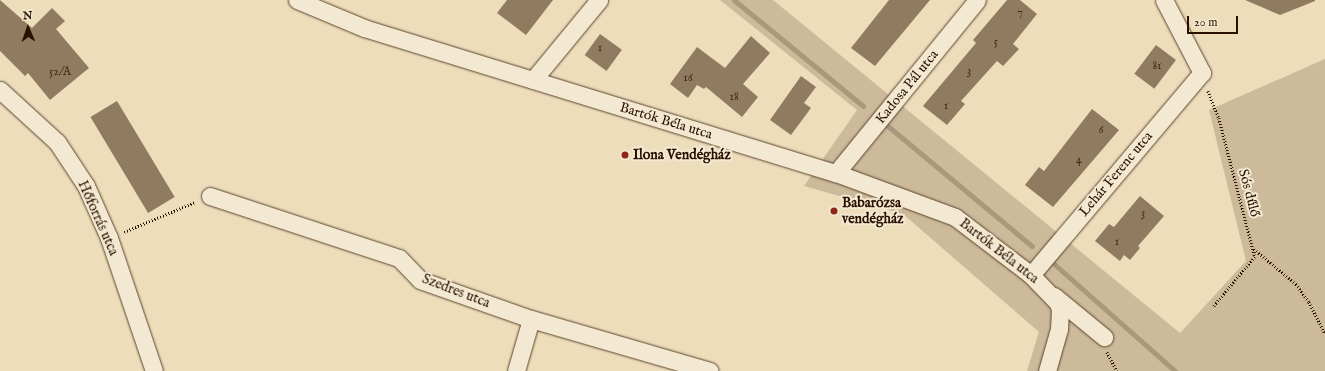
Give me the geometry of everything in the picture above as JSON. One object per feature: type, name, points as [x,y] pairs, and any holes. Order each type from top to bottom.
[{"type":"street","points":[[533,80],[599,0]]},
{"type":"street","name":"Kadosa Pál utca","points":[[836,173],[977,0]]},
{"type":"street","points":[[1164,0],[1202,73]]},
{"type":"street","name":"Bartók Béla utca","points":[[307,2],[364,28],[836,173],[955,217],[1031,275],[1053,295],[1060,310],[1061,318],[1046,371]]},
{"type":"street","name":"Lehár Ferenc utca","points":[[1031,275],[1202,73]]},
{"type":"street","name":"Hőforrás utca","points":[[0,90],[40,125],[71,161],[86,186],[109,238],[154,371]]},
{"type":"street","name":"Szedres utca","points":[[210,196],[399,258],[420,280],[531,319],[710,371]]},
{"type":"street","points":[[1053,295],[1104,337]]},
{"type":"street","points":[[516,371],[531,319]]},
{"type":"path","name":"Sós dűlő","points":[[1202,73],[1219,118],[1253,248]]},
{"type":"path","points":[[109,238],[210,196]]},
{"type":"path","points":[[1214,306],[1255,257],[1253,248]]},
{"type":"path","points":[[1253,248],[1296,284],[1325,334]]},
{"type":"shaded area","points":[[720,0],[773,0],[1180,333],[1246,261],[1209,110],[1325,59],[1325,371],[1027,371],[1039,332],[903,214],[804,186],[857,110]]},
{"type":"building","points":[[0,0],[32,28],[52,8],[65,21],[56,29],[89,68],[50,100],[28,73],[25,76],[0,51]]},
{"type":"building","points":[[507,0],[553,0],[526,35],[497,13]]},
{"type":"building","points":[[889,0],[930,0],[875,66],[851,48]]},
{"type":"building","points":[[1007,0],[1020,0],[1037,14],[1013,44],[1019,49],[1003,66],[997,61],[961,101],[965,104],[947,125],[923,106],[976,43],[973,40]]},
{"type":"building","points":[[1245,0],[1315,0],[1315,1],[1280,15]]},
{"type":"building","points":[[600,34],[622,50],[607,71],[585,55]]},
{"type":"building","points":[[751,36],[770,53],[743,84],[758,97],[742,117],[706,87],[704,89],[697,85],[688,98],[670,84],[697,47],[725,68]]},
{"type":"building","points":[[1156,45],[1176,60],[1154,89],[1134,74]]},
{"type":"building","points":[[801,76],[816,87],[804,103],[811,108],[791,135],[770,120]]},
{"type":"building","points":[[117,101],[175,197],[148,213],[90,117]]},
{"type":"building","points":[[1092,109],[1119,130],[1053,207],[1025,185],[1039,167],[1044,171]]},
{"type":"building","points":[[1140,196],[1164,216],[1138,246],[1140,248],[1130,260],[1124,255],[1120,261],[1095,241],[1109,224],[1114,227]]},
{"type":"waterway","points":[[734,0],[863,106]]},
{"type":"waterway","points":[[883,122],[1032,246]]},
{"type":"waterway","points":[[1053,263],[1175,371]]},
{"type":"place","name":"Ilona Vendégház","points":[[625,155]]},
{"type":"place","name":"Babarózsa vendégház","points":[[834,211]]}]
